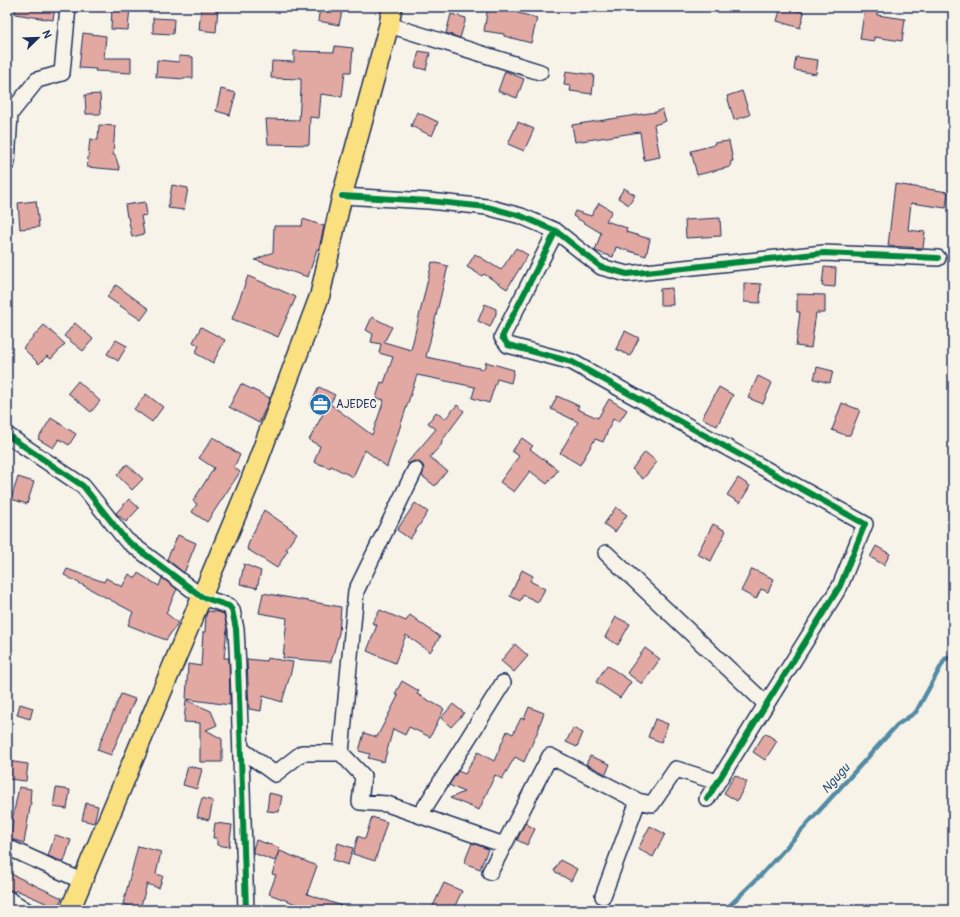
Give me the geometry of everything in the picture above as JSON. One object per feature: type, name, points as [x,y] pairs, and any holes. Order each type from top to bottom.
[{"type":"main road","points":[[70,910],[250,482],[320,295],[342,196],[390,16]]},
{"type":"street","points":[[7,163],[10,114],[37,80],[62,73],[68,7]]},
{"type":"street","points":[[390,16],[540,72]]},
{"type":"street","points":[[342,196],[429,201],[487,207],[521,216],[556,231],[601,267],[627,274],[824,253],[938,258]]},
{"type":"street","points":[[556,231],[502,337],[508,345],[572,362],[866,524],[840,586],[707,799]]},
{"type":"street","points":[[7,435],[83,486],[126,540],[202,597],[229,606],[232,610],[236,629],[246,910]]},
{"type":"street","points":[[341,753],[356,591],[415,470]]},
{"type":"street","points":[[606,553],[766,704]]},
{"type":"street","points":[[420,815],[503,683]]},
{"type":"street","points":[[241,749],[275,774],[302,753],[341,753],[363,776],[360,802],[387,804],[504,845]]},
{"type":"street","points":[[490,872],[550,756],[638,801],[652,804],[676,769],[717,782]]},
{"type":"street","points":[[603,896],[638,801]]},
{"type":"street","points":[[7,847],[82,881]]},
{"type":"street","points":[[7,898],[26,910]]},
{"type":"building","points":[[15,7],[55,7],[53,20],[15,14]]},
{"type":"building","points":[[112,7],[130,7],[128,30],[111,29]]},
{"type":"building","points":[[201,7],[218,7],[216,32],[199,30]]},
{"type":"building","points":[[320,7],[343,7],[339,25],[318,21]]},
{"type":"building","points":[[488,7],[499,8],[537,18],[531,43],[504,36],[504,34],[484,31]]},
{"type":"building","points":[[781,7],[796,7],[795,10],[804,13],[800,28],[777,21]]},
{"type":"building","points":[[865,7],[878,7],[877,15],[905,19],[902,41],[874,37],[874,41],[860,39]]},
{"type":"building","points":[[451,14],[466,18],[460,38],[446,33]]},
{"type":"building","points":[[153,18],[174,19],[173,34],[153,33]]},
{"type":"building","points":[[83,33],[106,36],[104,58],[131,58],[131,73],[95,71],[96,69],[79,68]]},
{"type":"building","points":[[335,46],[353,48],[351,72],[345,72],[342,97],[321,94],[319,118],[310,117],[309,145],[268,144],[266,119],[299,120],[301,89],[301,79],[271,78],[272,61],[294,62],[294,51],[334,52]]},
{"type":"building","points":[[419,51],[430,53],[426,70],[415,67]]},
{"type":"building","points":[[179,56],[193,57],[193,78],[185,79],[156,77],[157,60],[179,62]]},
{"type":"building","points":[[796,57],[818,60],[816,74],[794,70]]},
{"type":"building","points":[[505,71],[524,79],[517,98],[498,91]]},
{"type":"building","points":[[566,71],[594,75],[592,94],[570,91],[571,86],[564,85]]},
{"type":"building","points":[[221,89],[236,93],[230,115],[216,111]]},
{"type":"building","points":[[742,91],[750,115],[734,120],[727,96]]},
{"type":"building","points":[[100,94],[101,114],[86,114],[85,95]]},
{"type":"building","points":[[662,109],[666,121],[654,125],[660,157],[644,160],[640,132],[575,142],[572,125],[656,112]]},
{"type":"building","points":[[417,112],[438,122],[432,136],[411,126]]},
{"type":"building","points":[[518,122],[534,129],[524,151],[508,144]]},
{"type":"building","points":[[99,125],[115,126],[113,155],[115,155],[120,170],[87,167],[90,139],[98,140]]},
{"type":"building","points":[[729,141],[733,161],[731,161],[730,167],[697,175],[691,151],[714,145],[714,143]]},
{"type":"building","points":[[895,184],[948,192],[946,208],[911,203],[908,230],[925,232],[923,248],[888,246]]},
{"type":"building","points":[[172,185],[188,188],[184,210],[168,208]]},
{"type":"building","points":[[624,188],[635,195],[629,205],[618,198]]},
{"type":"building","points":[[36,201],[39,227],[20,229],[18,203]]},
{"type":"building","points":[[145,202],[147,215],[141,216],[144,234],[132,237],[125,205]]},
{"type":"building","points":[[599,203],[612,211],[606,221],[627,228],[626,232],[650,239],[646,256],[616,247],[613,257],[595,251],[601,233],[573,216],[575,211],[591,216]]},
{"type":"building","points":[[720,218],[721,236],[686,238],[685,220]]},
{"type":"building","points":[[303,219],[324,226],[319,249],[317,249],[308,277],[255,260],[273,252],[274,226],[302,226]]},
{"type":"building","points":[[516,248],[528,255],[507,289],[484,274],[482,276],[467,267],[475,254],[501,270]]},
{"type":"building","points":[[432,262],[448,266],[426,357],[484,369],[486,362],[514,370],[511,383],[497,379],[489,403],[472,398],[475,387],[417,375],[387,467],[365,450],[353,477],[331,466],[330,468],[314,462],[320,446],[309,440],[324,412],[310,405],[319,387],[335,395],[330,404],[372,435],[384,400],[376,398],[381,382],[384,383],[393,357],[379,353],[381,344],[371,342],[373,334],[366,330],[372,317],[392,327],[384,342],[411,350]]},
{"type":"building","points":[[824,267],[836,268],[835,287],[822,286]]},
{"type":"building","points":[[248,276],[296,297],[278,337],[232,319]]},
{"type":"building","points":[[744,283],[761,284],[760,303],[744,302]]},
{"type":"building","points":[[116,285],[149,309],[141,320],[107,297]]},
{"type":"building","points":[[672,288],[673,305],[660,305],[660,289]]},
{"type":"building","points":[[797,294],[825,295],[825,313],[816,313],[811,348],[796,346],[800,312],[797,312]]},
{"type":"building","points":[[485,304],[496,309],[496,314],[490,327],[478,321]]},
{"type":"building","points":[[75,323],[93,339],[83,351],[64,336]]},
{"type":"building","points":[[44,325],[65,344],[51,359],[47,356],[39,364],[23,348]]},
{"type":"building","points":[[201,327],[225,340],[213,363],[195,353],[199,346],[193,342]]},
{"type":"building","points":[[625,331],[639,338],[630,356],[616,349]]},
{"type":"building","points":[[116,340],[127,346],[118,361],[107,354]]},
{"type":"building","points":[[817,367],[833,371],[830,383],[814,379]]},
{"type":"building","points":[[758,376],[772,383],[763,404],[748,398]]},
{"type":"building","points":[[78,381],[100,401],[91,412],[68,393]]},
{"type":"building","points":[[241,384],[270,398],[259,423],[229,407]]},
{"type":"building","points":[[719,387],[733,395],[717,426],[702,418]]},
{"type":"building","points":[[146,394],[163,407],[152,422],[134,409]]},
{"type":"building","points":[[557,396],[579,406],[577,409],[598,418],[609,399],[627,410],[619,422],[613,419],[603,442],[595,439],[580,465],[560,453],[578,422],[551,409]]},
{"type":"building","points":[[842,403],[860,410],[850,435],[845,435],[832,430]]},
{"type":"building","points":[[457,405],[464,411],[441,442],[442,444],[430,457],[447,471],[435,486],[422,476],[424,469],[423,465],[414,461],[408,464],[407,463],[436,429],[428,423],[436,412],[445,419]]},
{"type":"building","points":[[51,418],[76,434],[69,445],[59,439],[53,448],[38,439]]},
{"type":"building","points":[[213,437],[240,455],[234,467],[240,472],[207,522],[192,512],[197,504],[193,501],[214,468],[199,458]]},
{"type":"building","points":[[522,438],[533,446],[530,449],[558,470],[547,484],[530,471],[514,492],[500,482],[519,456],[512,451]]},
{"type":"building","points":[[645,452],[657,462],[643,479],[632,469]]},
{"type":"building","points":[[127,464],[143,479],[132,490],[117,475]]},
{"type":"building","points":[[18,477],[34,482],[27,504],[11,499]]},
{"type":"building","points":[[738,478],[750,486],[740,503],[727,495]]},
{"type":"building","points":[[129,499],[139,508],[126,522],[116,513]]},
{"type":"building","points":[[415,503],[428,512],[410,539],[397,530]]},
{"type":"building","points":[[616,507],[627,515],[615,532],[604,524]]},
{"type":"building","points":[[264,510],[297,533],[286,549],[288,550],[277,568],[247,549]]},
{"type":"building","points":[[713,524],[726,531],[711,561],[697,554]]},
{"type":"building","points":[[178,535],[196,543],[184,573],[167,559]]},
{"type":"building","points":[[876,546],[890,554],[884,565],[870,557]]},
{"type":"building","points":[[244,564],[261,571],[257,588],[240,584]]},
{"type":"building","points":[[67,569],[104,582],[106,578],[122,587],[129,574],[136,578],[138,573],[159,586],[162,578],[177,589],[166,613],[178,623],[166,640],[128,625],[133,612],[64,575]]},
{"type":"building","points":[[752,569],[774,579],[768,592],[761,589],[756,599],[741,591]]},
{"type":"building","points":[[522,570],[533,576],[530,581],[545,589],[538,602],[523,595],[520,601],[510,596]]},
{"type":"building","points":[[263,593],[341,607],[339,633],[331,662],[283,658],[287,618],[259,613]]},
{"type":"building","points":[[380,610],[406,621],[410,615],[440,637],[430,652],[406,635],[395,663],[367,651],[377,625],[372,623]]},
{"type":"building","points":[[208,611],[224,614],[227,628],[224,658],[229,658],[230,705],[186,699],[188,664],[201,666],[203,632],[205,632],[206,615]]},
{"type":"building","points":[[616,617],[630,624],[618,645],[605,637]]},
{"type":"building","points":[[515,644],[528,656],[514,672],[501,661]]},
{"type":"building","points":[[645,648],[660,659],[642,684],[627,673]]},
{"type":"building","points":[[267,658],[293,662],[282,702],[263,696],[261,711],[249,709],[247,659],[266,661]]},
{"type":"building","points":[[607,665],[631,682],[620,698],[596,682]]},
{"type":"building","points":[[402,681],[419,691],[417,694],[444,709],[430,737],[409,727],[405,735],[393,729],[384,762],[368,758],[370,754],[359,751],[364,733],[377,737],[398,696],[395,694]]},
{"type":"building","points":[[121,694],[135,699],[111,755],[97,750]]},
{"type":"building","points":[[186,700],[211,711],[217,725],[206,730],[222,739],[222,762],[200,762],[200,723],[184,722]]},
{"type":"building","points":[[20,704],[33,708],[30,719],[17,715]]},
{"type":"building","points":[[453,704],[464,713],[451,727],[441,718]]},
{"type":"building","points":[[529,707],[544,713],[540,726],[524,762],[515,757],[502,779],[495,775],[479,810],[450,798],[464,792],[449,785],[458,771],[465,774],[478,752],[494,761],[507,731],[513,734],[521,718],[524,719]]},
{"type":"building","points":[[655,719],[668,724],[661,742],[648,737]]},
{"type":"building","points":[[573,728],[583,733],[577,747],[566,742]]},
{"type":"building","points":[[765,733],[777,741],[765,760],[753,752]]},
{"type":"building","points":[[590,756],[610,764],[606,774],[586,764]]},
{"type":"building","points":[[7,761],[28,764],[26,781],[7,779]]},
{"type":"building","points":[[188,766],[202,769],[197,789],[183,785]]},
{"type":"building","points":[[735,775],[747,782],[737,801],[724,793]]},
{"type":"building","points":[[19,787],[31,789],[31,802],[24,843],[11,839],[12,821]]},
{"type":"building","points":[[56,788],[70,790],[67,809],[53,807]]},
{"type":"building","points":[[269,793],[282,796],[279,812],[267,811]]},
{"type":"building","points":[[202,798],[213,801],[209,820],[197,817]]},
{"type":"building","points":[[86,803],[98,806],[94,823],[82,820]]},
{"type":"building","points":[[372,817],[387,822],[375,861],[353,854],[358,836],[365,839]]},
{"type":"building","points":[[215,823],[232,825],[229,847],[217,845],[217,838],[213,838]]},
{"type":"building","points":[[525,823],[535,829],[527,845],[517,840]]},
{"type":"building","points":[[650,826],[665,834],[653,857],[638,849]]},
{"type":"building","points":[[55,835],[71,840],[64,862],[48,856]]},
{"type":"building","points":[[256,840],[280,848],[275,861],[253,853]]},
{"type":"building","points":[[338,843],[353,848],[348,865],[333,860]]},
{"type":"building","points":[[472,843],[488,849],[480,869],[464,863]]},
{"type":"building","points":[[138,846],[161,852],[156,874],[163,876],[159,888],[147,884],[140,909],[123,904]]},
{"type":"building","points":[[280,851],[317,866],[307,894],[348,908],[348,910],[293,910],[296,904],[269,894],[276,875],[272,874]]},
{"type":"building","points":[[560,860],[577,869],[571,881],[554,871]]},
{"type":"building","points":[[7,872],[62,898],[57,908],[16,890],[15,892],[7,889]]},
{"type":"building","points":[[444,883],[462,891],[453,910],[431,910]]},
{"type":"waterway","name":"Ngugu","points":[[725,910],[761,875],[897,725],[916,712],[945,659],[953,657]]},
{"type":"cycle path","points":[[342,196],[429,201],[487,207],[521,216],[556,231],[601,267],[627,274],[824,253],[938,258]]},
{"type":"cycle path","points":[[556,231],[502,337],[508,345],[572,362],[865,524],[840,586],[707,799]]},
{"type":"cycle path","points":[[7,435],[83,486],[126,540],[202,597],[229,606],[232,610],[236,629],[238,667],[246,910]]},
{"type":"place","name":"AJEDEC","points":[[320,404]]}]
